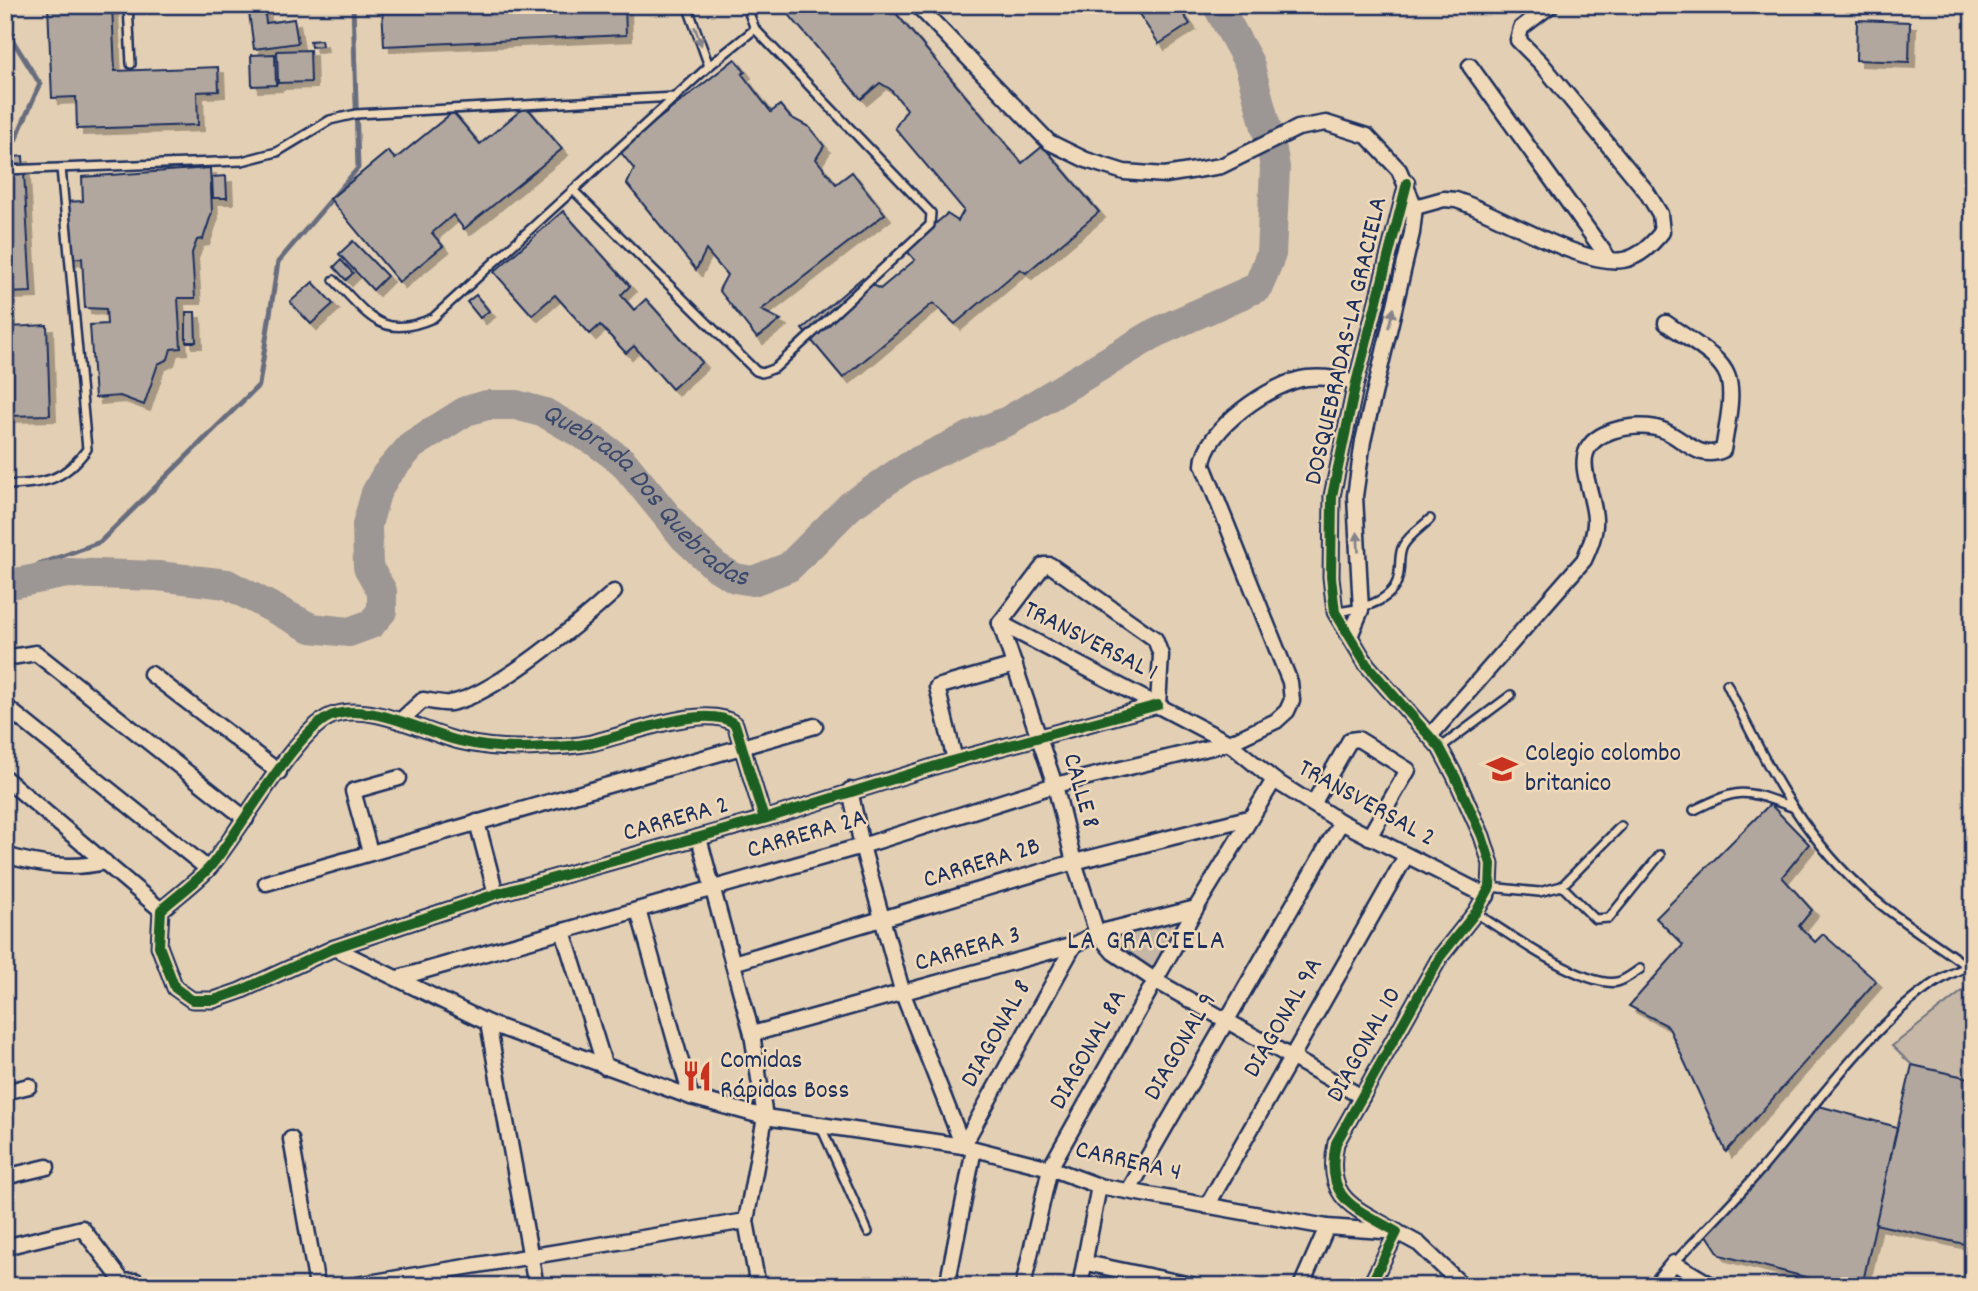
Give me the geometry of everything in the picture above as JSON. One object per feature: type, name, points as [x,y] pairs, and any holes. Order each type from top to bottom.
[{"type":"street","name":"DOSQUEBRADAS-LA GRACIELA","points":[[917,5],[1049,142],[1086,160],[1124,172],[1165,175],[1221,166],[1298,128],[1326,123],[1367,136],[1381,148],[1407,183],[1412,233],[1376,380],[1355,496],[1361,610],[1350,636]]},
{"type":"street","points":[[1408,210],[1444,199],[1456,200],[1579,253],[1609,259],[1622,260],[1642,253],[1662,232],[1663,223],[1646,191],[1541,63],[1518,40],[1521,28],[1551,5]]},
{"type":"street","points":[[1470,66],[1609,259]]},
{"type":"street","name":"DOSQUEBRADAS-LA GRACIELA","points":[[1408,210],[1356,383],[1332,496],[1331,578],[1335,612],[1367,665],[1440,748],[1482,835],[1491,864]]},
{"type":"street","points":[[1430,736],[1584,560],[1592,543],[1596,520],[1584,467],[1585,453],[1595,437],[1626,426],[1663,430],[1700,453],[1712,455],[1723,450],[1731,386],[1728,370],[1718,359],[1666,323]]},
{"type":"street","name":"CARRERA 2A","points":[[398,978],[862,846],[1055,785],[1229,743],[1276,721],[1287,711],[1291,691],[1277,648],[1203,465],[1203,451],[1223,428],[1277,386],[1306,378],[1336,378],[1356,383]]},
{"type":"street","points":[[1000,623],[1044,565],[1050,565],[1155,639],[1161,655],[1158,705]]},
{"type":"street","points":[[400,721],[412,707],[423,701],[450,703],[488,685],[569,633],[614,592]]},
{"type":"street","name":"TRANSVERSAL 1","points":[[1000,623],[1229,743]]},
{"type":"street","name":"CALLE 8","points":[[1000,623],[1055,785],[1074,862],[1097,933]]},
{"type":"street","points":[[5,658],[36,653],[246,819]]},
{"type":"street","points":[[955,760],[937,687],[1015,665]]},
{"type":"street","points":[[151,674],[279,772]]},
{"type":"street","name":"CARRERA 2","points":[[161,910],[159,946],[175,988],[192,1000],[214,1000],[240,991],[334,947],[496,894],[699,838],[850,790],[1039,736],[1158,705]]},
{"type":"street","points":[[5,706],[208,869]]},
{"type":"street","points":[[5,778],[161,910],[208,869],[301,738],[333,715],[353,713],[400,721],[459,741],[515,748],[589,743],[702,716],[726,718],[734,724],[764,819]]},
{"type":"street","points":[[266,883],[815,726]]},
{"type":"street","points":[[1313,804],[1353,738],[1408,770],[1370,837]]},
{"type":"street","name":"TRANSVERSAL 2","points":[[1229,743],[1274,780],[1341,822],[1406,856],[1488,891]]},
{"type":"street","points":[[370,852],[353,791],[399,778]]},
{"type":"street","name":"DIAGONAL 8A","points":[[1023,1286],[1051,1168],[1196,908],[1248,818],[1274,780]]},
{"type":"street","points":[[850,790],[862,846],[903,994],[968,1147]]},
{"type":"street","name":"CARRERA 2B","points":[[733,963],[1074,862],[1248,818]]},
{"type":"street","points":[[477,822],[496,894]]},
{"type":"street","name":"DIAGONAL 9","points":[[1129,1190],[1341,822]]},
{"type":"street","points":[[699,838],[752,1034],[765,1117],[746,1221],[758,1286]]},
{"type":"street","points":[[5,855],[34,863],[81,867],[105,862]]},
{"type":"street","name":"DIAGONAL 9A","points":[[1207,1206],[1406,856]]},
{"type":"street","name":"DIAGONAL 10","points":[[1397,1232],[1342,1198],[1334,1185],[1332,1162],[1336,1143],[1440,957],[1476,912],[1488,891],[1491,864]]},
{"type":"street","name":"CARRERA 3","points":[[752,1034],[1074,945],[1097,933],[1196,908]]},
{"type":"street","points":[[638,910],[691,1097]]},
{"type":"street","points":[[563,930],[605,1067]]},
{"type":"street","points":[[1097,933],[1113,953],[1156,981],[1226,1018],[1362,1097]]},
{"type":"street","name":"DIAGONAL 8","points":[[947,1286],[968,1147],[1074,945]]},
{"type":"street","name":"CARRERA 4","points":[[334,947],[488,1023],[691,1097],[765,1117],[968,1147],[1051,1168],[1099,1186],[1327,1227],[1397,1232],[1419,1244],[1462,1286]]},
{"type":"street","points":[[488,1023],[536,1286]]},
{"type":"street","points":[[5,1092],[29,1086]]},
{"type":"street","points":[[291,1139],[317,1286]]},
{"type":"street","points":[[5,1177],[47,1167]]},
{"type":"street","points":[[1080,1286],[1099,1186]]},
{"type":"street","points":[[350,1286],[746,1221]]},
{"type":"street","points":[[1301,1286],[1327,1227]]},
{"type":"street","points":[[5,1247],[82,1228],[123,1282],[136,1281],[139,1286]]},
{"type":"street","points":[[1370,1286],[1397,1232]]},
{"type":"street","points":[[1086,1263],[1196,1286]]},
{"type":"street","points":[[1655,1286],[1674,1263],[1713,1286]]},
{"type":"lane","points":[[128,5],[131,64]]},
{"type":"lane","points":[[687,5],[709,66]]},
{"type":"lane","points":[[573,190],[756,371],[762,373],[775,368],[930,225],[931,214],[755,29],[746,5]]},
{"type":"lane","points":[[334,280],[374,321],[391,329],[419,324],[433,318],[709,66],[755,29]]},
{"type":"lane","points":[[5,170],[242,161],[277,152],[330,120],[356,114],[676,97]]},
{"type":"lane","points":[[5,485],[42,484],[72,470],[88,449],[61,168]]},
{"type":"lane","points":[[1335,612],[1361,610],[1396,584],[1401,550],[1430,519]]},
{"type":"lane","points":[[1727,684],[1770,773],[1809,831],[1861,888],[1970,968]]},
{"type":"lane","points":[[1440,748],[1511,695]]},
{"type":"lane","points":[[1694,810],[1733,792],[1756,794],[1793,807]]},
{"type":"lane","points":[[1488,891],[1539,892],[1562,886],[1621,827]]},
{"type":"lane","points":[[1562,886],[1595,919],[1609,918],[1660,855]]},
{"type":"lane","points":[[1476,912],[1535,952],[1595,980],[1617,982],[1640,969]]},
{"type":"lane","points":[[1674,1263],[1758,1173],[1852,1060],[1898,1013],[1948,973],[1970,968]]},
{"type":"lane","points":[[821,1127],[868,1232]]},
{"type":"shaded area","points":[[1196,908],[1156,981],[1097,933]]},
{"type":"shaded area","points":[[1969,986],[1973,988],[1973,1079],[1912,1065],[1892,1046]]},
{"type":"building","points":[[48,5],[112,5],[115,71],[218,67],[219,91],[197,92],[198,125],[77,129],[76,97],[52,98]]},
{"type":"building","points":[[248,5],[264,5],[266,23],[294,19],[298,43],[254,49]]},
{"type":"building","points":[[382,5],[625,5],[626,35],[384,46]]},
{"type":"building","points":[[789,5],[889,5],[1022,163],[1043,146],[1099,212],[1026,273],[1020,269],[955,324],[933,303],[843,378],[802,329],[862,278],[880,289],[915,260],[905,249],[947,214],[958,221],[964,210],[895,128],[907,109],[890,89],[880,83],[861,99],[784,9]]},
{"type":"building","points":[[1133,5],[1177,5],[1190,24],[1159,44]]},
{"type":"building","points":[[1857,20],[1910,22],[1909,62],[1856,60]]},
{"type":"building","points":[[321,40],[322,46],[311,47],[310,41]]},
{"type":"building","points":[[310,50],[311,82],[278,83],[277,51]]},
{"type":"building","points":[[275,54],[276,85],[252,86],[251,55]]},
{"type":"building","points":[[735,59],[745,72],[742,74],[771,112],[780,105],[790,117],[809,127],[824,146],[816,159],[836,184],[852,172],[885,214],[761,310],[781,320],[757,338],[719,290],[727,275],[706,250],[696,270],[627,184],[634,169],[619,150]]},
{"type":"building","points":[[526,106],[562,149],[464,229],[453,215],[432,233],[443,246],[399,282],[330,199],[388,151],[395,159],[453,112],[480,144]]},
{"type":"building","points":[[23,156],[31,292],[5,293],[5,158]]},
{"type":"building","points":[[210,168],[212,212],[203,239],[197,240],[192,253],[195,298],[178,298],[181,348],[171,349],[168,359],[158,364],[144,405],[120,396],[95,398],[90,325],[107,324],[106,309],[85,308],[82,258],[68,259],[65,202],[83,201],[82,177]]},
{"type":"building","points":[[226,176],[227,198],[213,198],[212,177]]},
{"type":"building","points":[[563,211],[630,286],[621,295],[634,310],[646,299],[702,362],[672,389],[634,346],[626,353],[600,325],[590,334],[555,295],[532,315],[494,272]]},
{"type":"building","points":[[353,241],[387,276],[373,290],[339,254]]},
{"type":"building","points":[[341,260],[353,273],[346,280],[334,267]]},
{"type":"building","points":[[313,282],[333,304],[311,324],[290,302]]},
{"type":"building","points":[[476,295],[489,311],[480,318],[467,302]]},
{"type":"building","points":[[5,297],[9,297],[10,327],[47,325],[50,415],[5,416]]},
{"type":"building","points":[[186,312],[195,312],[196,342],[186,342]]},
{"type":"building","points":[[1770,804],[1809,844],[1782,877],[1812,910],[1799,926],[1815,942],[1823,934],[1876,981],[1726,1152],[1668,1026],[1629,1006],[1683,945],[1656,918]]},
{"type":"building","points":[[1912,1065],[1973,1079],[1973,1246],[1875,1224]]},
{"type":"building","points":[[1819,1106],[1897,1127],[1862,1286],[1840,1286],[1720,1255],[1707,1235]]},
{"type":"waterway","points":[[26,580],[38,565],[100,542],[259,385],[278,262],[358,168],[353,5]]},
{"type":"waterway","name":"Quebrada Dos Quebradas","points":[[5,585],[67,573],[158,576],[227,584],[311,628],[349,632],[371,624],[382,611],[382,591],[368,567],[367,525],[376,493],[386,475],[412,445],[466,411],[487,405],[516,405],[545,413],[596,442],[623,462],[684,537],[715,566],[735,578],[753,581],[789,567],[850,506],[908,466],[1008,421],[1157,332],[1258,287],[1271,254],[1275,168],[1249,63],[1217,5]]},
{"type":"waterway","points":[[5,28],[40,84],[6,161]]},
{"type":"cycle path","points":[[1370,1286],[1397,1232],[1356,1208],[1339,1190],[1334,1177],[1333,1162],[1336,1143],[1440,957],[1476,912],[1490,887],[1491,864],[1482,836],[1440,748],[1367,665],[1335,612],[1331,577],[1332,496],[1356,383],[1407,183]]},
{"type":"cycle path","points":[[764,819],[735,724],[722,718],[685,718],[579,745],[512,748],[491,747],[445,737],[379,715],[346,712],[331,716],[301,741],[209,868],[161,910],[159,946],[175,988],[192,1000],[214,1000],[334,948],[496,894],[764,819],[955,760],[1158,705]]},
{"type":"place","name":"Colegio colombo britanico","points":[[1502,769]]},
{"type":"place","name":"Comidas Rápidas Boss","points":[[697,1076]]},
{"type":"district","name":"LA GRACIELA","points":[[1147,943]]}]
